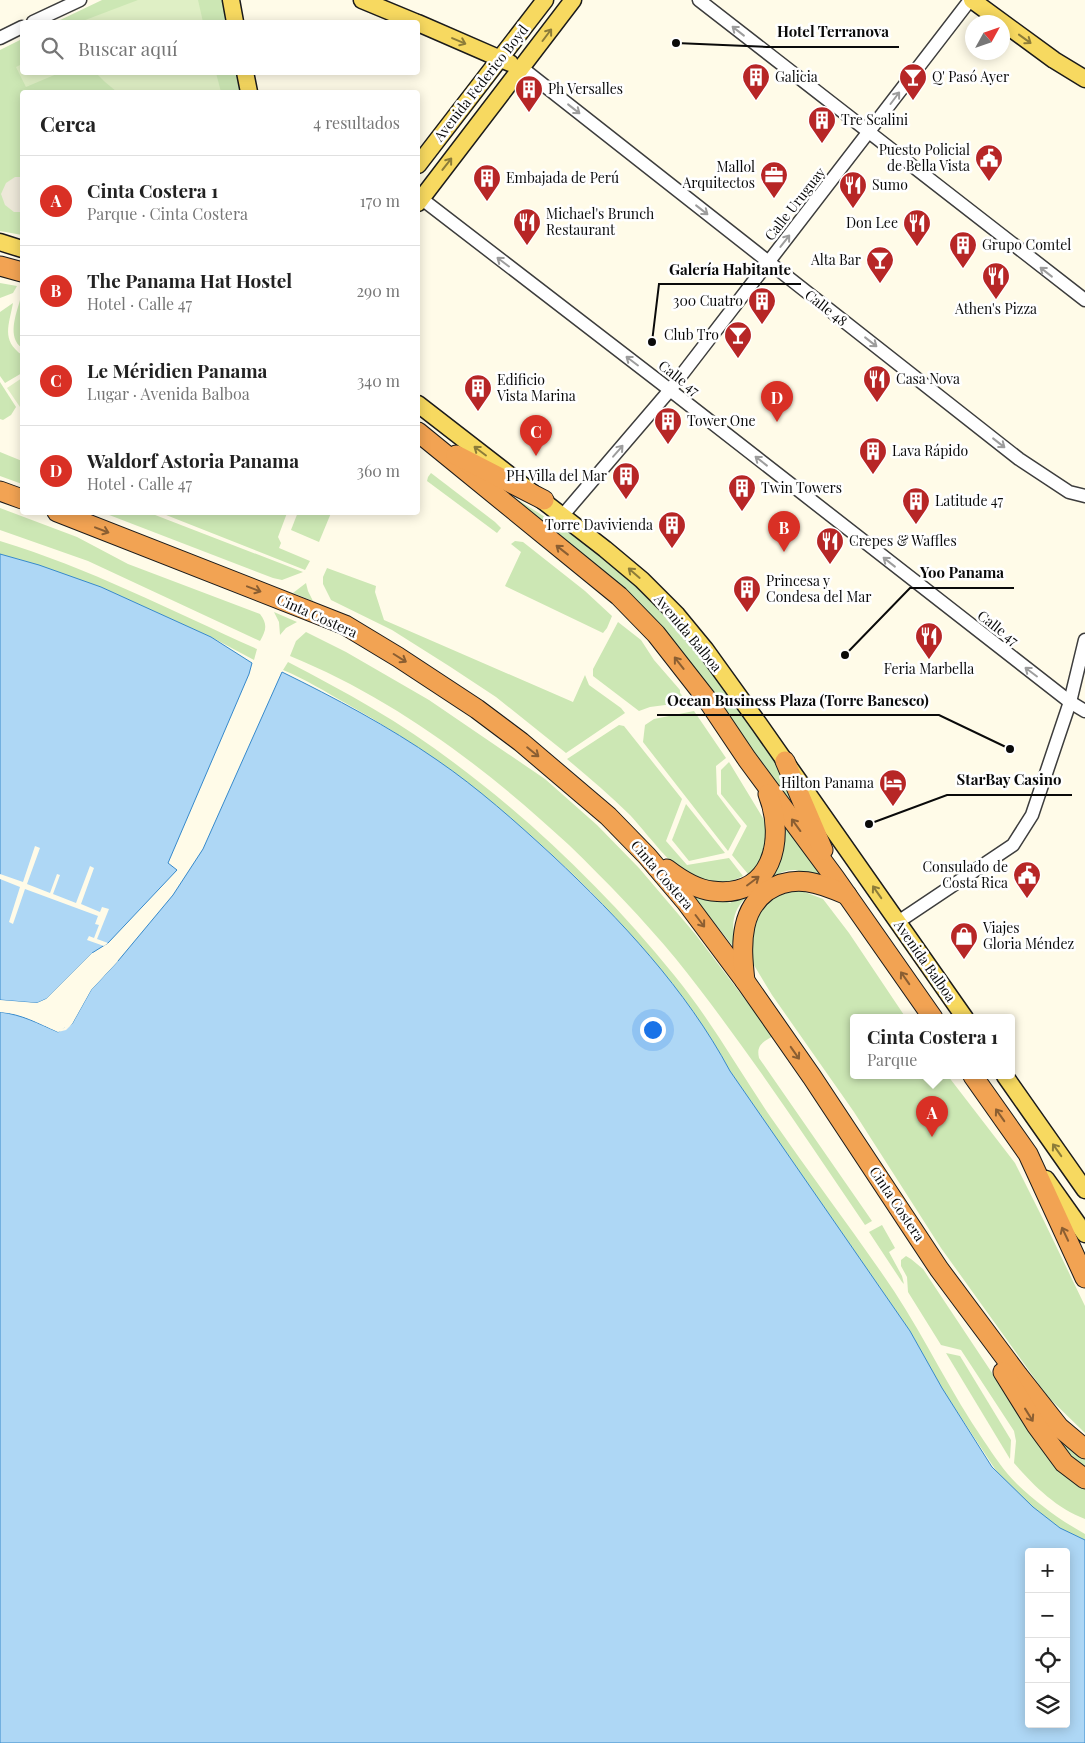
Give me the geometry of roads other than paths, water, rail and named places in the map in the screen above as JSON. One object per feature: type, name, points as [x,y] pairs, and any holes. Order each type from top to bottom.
[{"type":"highway","points":[[0,266],[20,271]]},
{"type":"highway","points":[[423,436],[544,500]]},
{"type":"highway","name":"Avenida Balboa","points":[[423,436],[618,596],[656,634],[706,698],[747,759],[835,878],[930,1014]]},
{"type":"highway","points":[[0,491],[20,499]]},
{"type":"highway","name":"Cinta Costera","points":[[65,515],[344,625],[437,681],[521,742],[608,816],[647,856],[686,902],[745,980],[812,1077],[939,1269],[1018,1375],[1060,1427],[1085,1449]]},
{"type":"highway","points":[[647,856],[690,884],[710,891],[735,890],[752,883],[763,873],[774,849],[776,827],[766,789],[747,759]]},
{"type":"highway","points":[[785,761],[835,878]]},
{"type":"highway","points":[[745,980],[743,946],[745,926],[750,911],[762,895],[783,883],[799,881],[826,886],[847,896]]},
{"type":"highway","points":[[975,1079],[1028,1154],[1085,1278]]},
{"type":"highway","points":[[939,1269],[1036,1425],[1064,1462],[1085,1479]]},
{"type":"main road","points":[[231,0],[235,20]]},
{"type":"main road","name":"Calle 48","points":[[362,0],[409,20]]},
{"type":"main road","name":"Avenida Federico Boyd","points":[[420,162],[545,0]]},
{"type":"main road","name":"Avenida Federico Boyd","points":[[420,196],[574,0]]},
{"type":"main road","points":[[971,0],[1054,60],[1085,78]]},
{"type":"main road","name":"Calle 48","points":[[420,25],[522,68]]},
{"type":"main road","points":[[246,75],[249,90]]},
{"type":"main road","points":[[0,242],[20,247]]},
{"type":"main road","name":"Avenida Balboa","points":[[420,406],[563,515],[642,580],[677,615],[705,649],[962,1014]]},
{"type":"main road","points":[[1007,1079],[1085,1190]]},
{"type":"main road","points":[[1028,1154],[1085,1234]]},
{"type":"street","points":[[36,20],[60,4],[80,0]]},
{"type":"street","points":[[698,0],[1085,300]]},
{"type":"street","name":"Calle Uruguay","points":[[563,515],[670,390],[971,0]]},
{"type":"street","points":[[0,38],[20,28]]},
{"type":"street","name":"Calle 48","points":[[522,68],[1019,459],[1069,492],[1085,496]]},
{"type":"street","name":"Calle 47","points":[[420,201],[670,390],[1070,702],[1085,711]]},
{"type":"street","points":[[898,922],[1013,845],[1032,815],[1070,702],[1085,640]]},
{"type":"water","points":[[0,554],[39,565],[101,587],[211,637],[252,663],[168,863],[177,870],[108,943],[92,953],[46,999],[37,1003],[0,1000]]},
{"type":"water","points":[[282,672],[380,724],[452,771],[482,794],[553,856],[627,930],[650,956],[693,1012],[713,1041],[730,1071],[910,1331],[942,1388],[992,1467],[1033,1507],[1060,1528],[1085,1540],[1085,1743],[0,1743],[0,1012],[23,1017],[58,1032],[72,1024],[91,990],[173,895],[203,849]]},
{"type":"place","name":"Hotel Terranova","points":[[676,43]]},
{"type":"place","name":"Galicia","points":[[756,101]]},
{"type":"place","name":"Q' Pasó Ayer","points":[[913,101]]},
{"type":"place","name":"Ph Versalles","points":[[529,113]]},
{"type":"place","name":"Tre Scalini","points":[[822,144]]},
{"type":"place","name":"Puesto Policial de Bella Vista","points":[[989,182]]},
{"type":"place","name":"Mallol Arquitectos","points":[[774,199]]},
{"type":"place","name":"Embajada de Perú","points":[[487,202]]},
{"type":"place","name":"Sumo","points":[[853,209]]},
{"type":"place","name":"Michael's Brunch Restaurant","points":[[527,246]]},
{"type":"place","name":"Don Lee","points":[[917,247]]},
{"type":"place","name":"Grupo Comtel","points":[[963,269]]},
{"type":"place","name":"Alta Bar","points":[[880,284]]},
{"type":"place","name":"Athen's Pizza","points":[[996,300]]},
{"type":"place","name":"300 Cuatro","points":[[762,325]]},
{"type":"place","name":"Galería Habitante","points":[[652,342]]},
{"type":"place","name":"Club Tro","points":[[738,359]]},
{"type":"place","name":"Casa Nova","points":[[877,403]]},
{"type":"place","name":"Edificio Vista Marina","points":[[478,412]]},
{"type":"place","name":"Waldorf Astoria Panama","points":[[777,422]]},
{"type":"place","name":"Tower One","points":[[668,445]]},
{"type":"place","name":"Le Méridien Panama","points":[[536,456]]},
{"type":"place","name":"Lava Rápido","points":[[873,475]]},
{"type":"place","name":"PH Villa del Mar","points":[[626,500]]},
{"type":"place","name":"Twin Towers","points":[[742,512]]},
{"type":"place","name":"Latitude 47","points":[[916,525]]},
{"type":"place","name":"Torre Davivienda","points":[[672,549]]},
{"type":"place","name":"The Panama Hat Hostel","points":[[784,552]]},
{"type":"place","name":"Crepes & Waffles","points":[[830,565]]},
{"type":"place","name":"Princesa y Condesa del Mar","points":[[747,613]]},
{"type":"place","name":"Yoo Panama","points":[[845,655]]},
{"type":"place","name":"Feria Marbella","points":[[929,660]]},
{"type":"place","name":"Ocean Business Plaza (Torre Banesco)","points":[[1010,749]]},
{"type":"place","name":"Hilton Panama","points":[[893,807]]},
{"type":"place","name":"StarBay Casino","points":[[869,824]]},
{"type":"place","name":"Consulado de Costa Rica","points":[[1027,899]]},
{"type":"place","name":"Viajes Gloria Méndez","points":[[964,960]]},
{"type":"place","name":"Cinta Costera 1","points":[[932,1137]]}]
